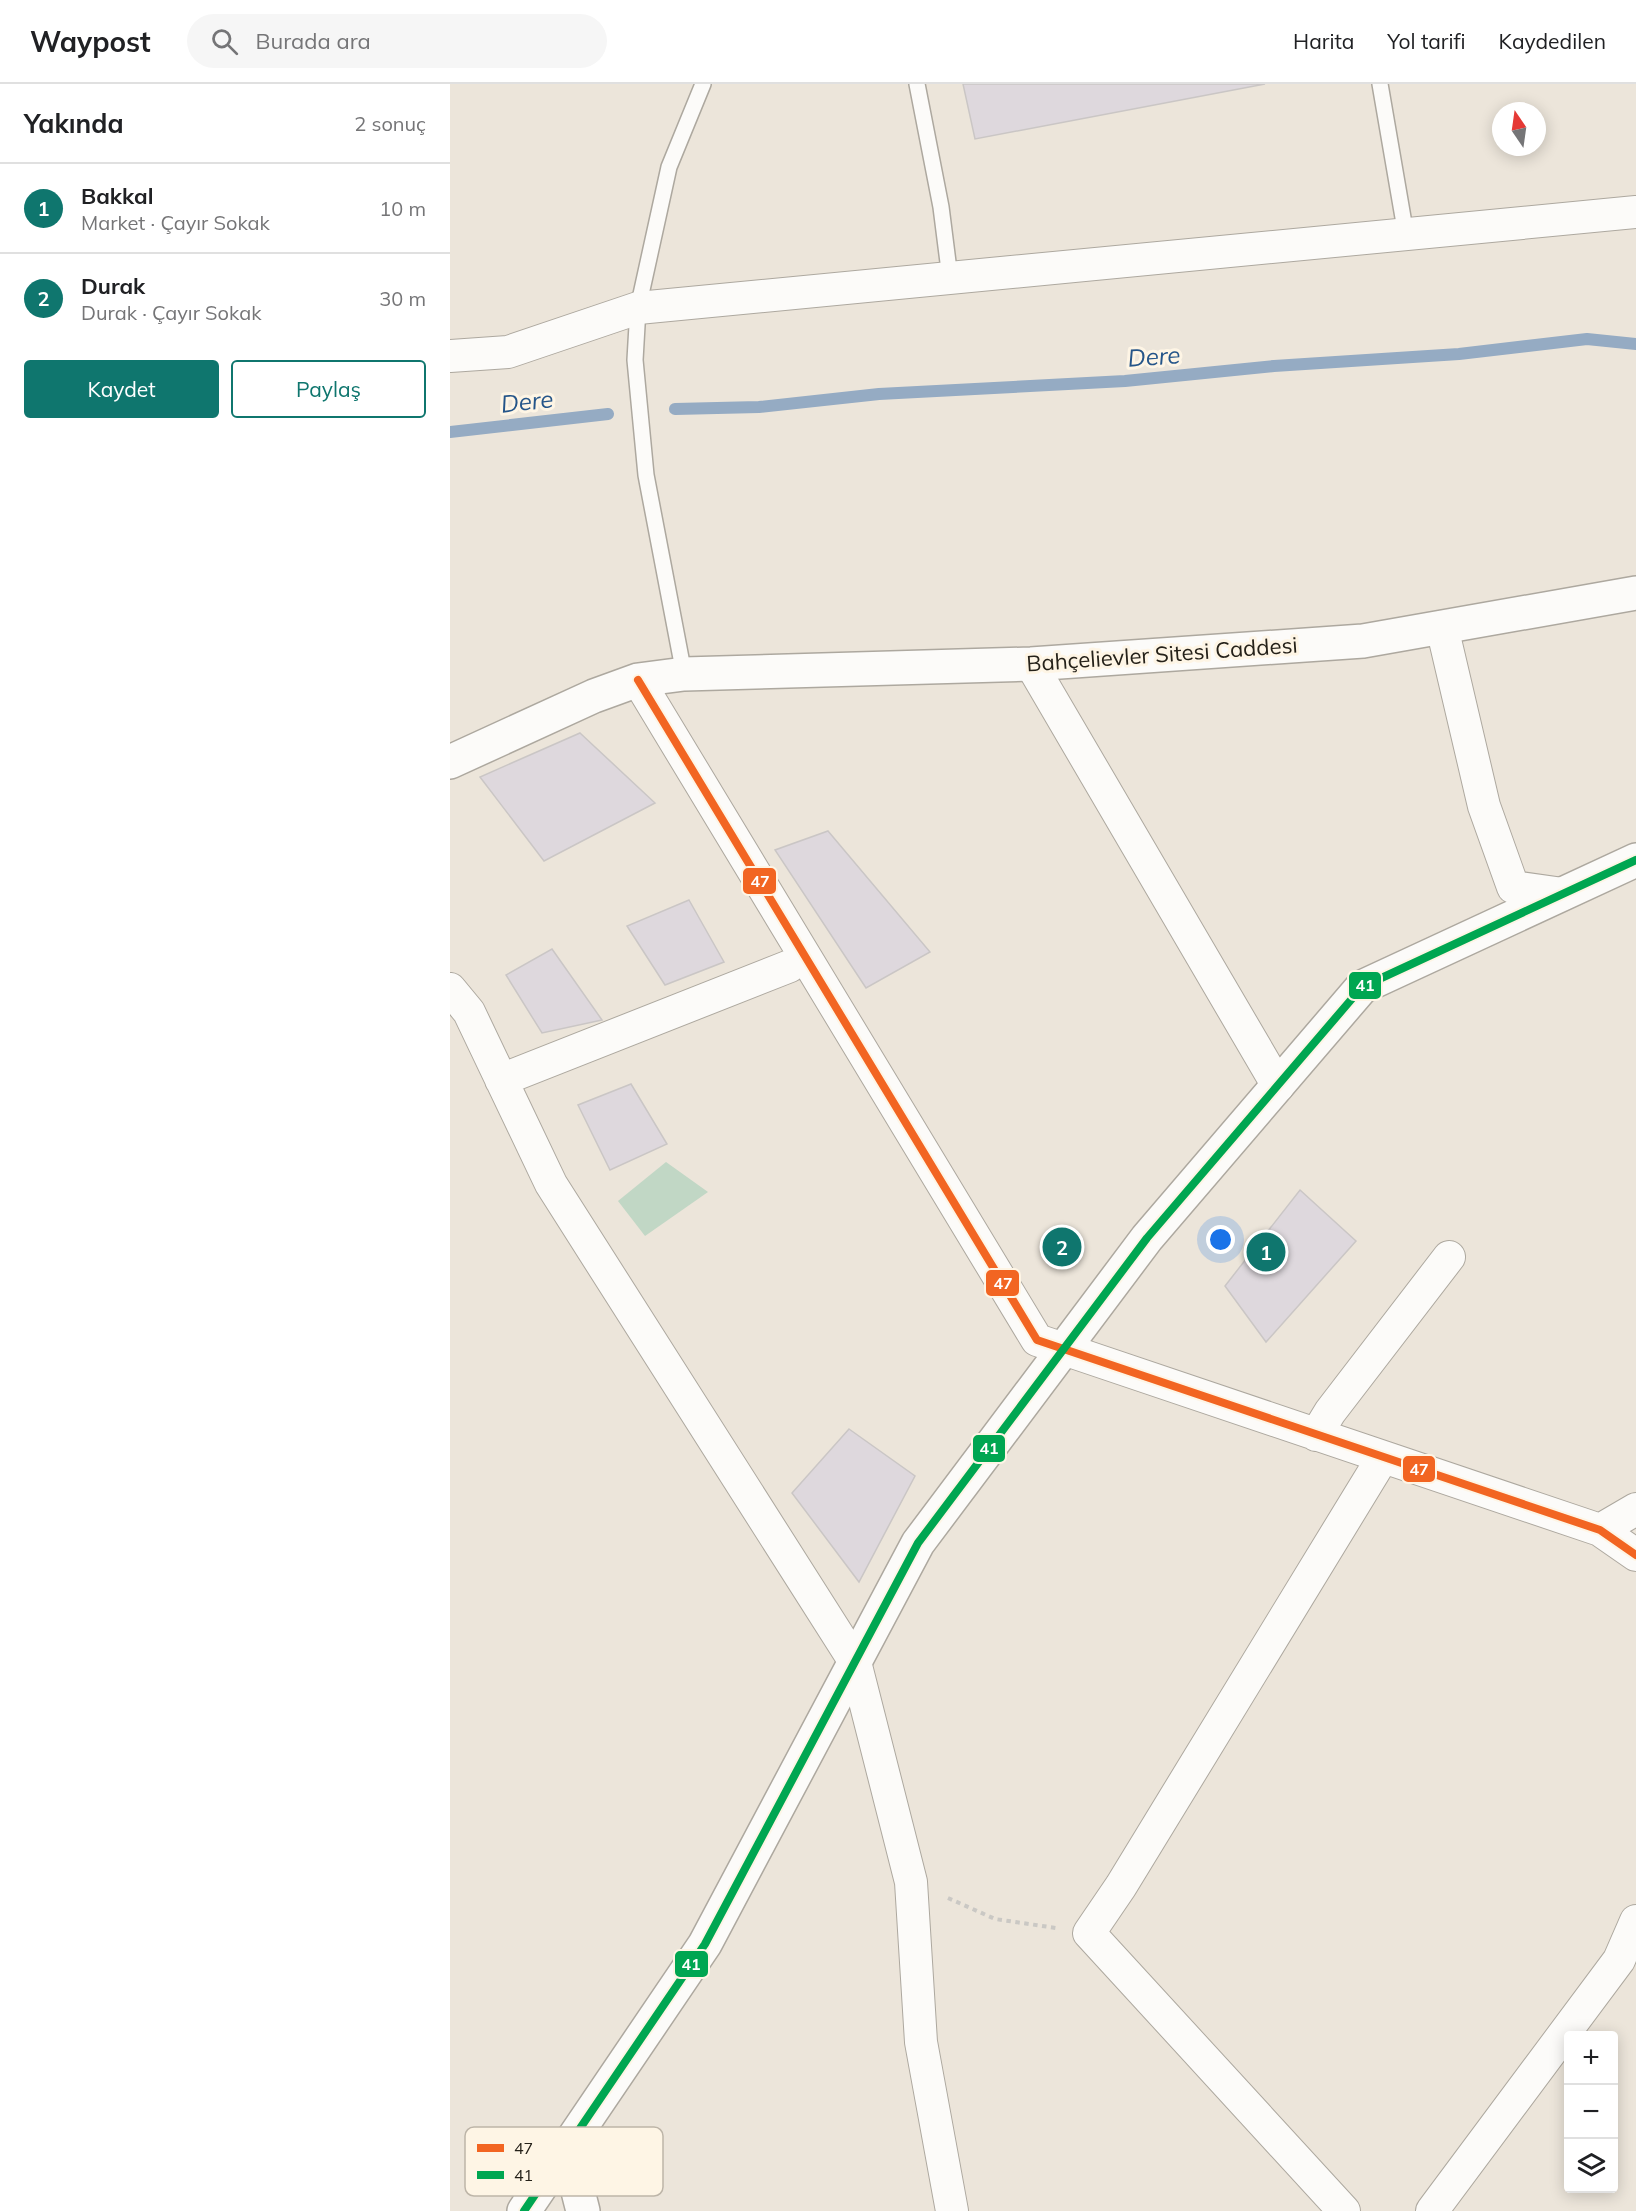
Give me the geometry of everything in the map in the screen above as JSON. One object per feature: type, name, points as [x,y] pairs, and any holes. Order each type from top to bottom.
[{"type":"street","points":[[450,356],[508,352],[638,308],[1636,212]]},
{"type":"street","name":"Bahçelievler Sitesi Caddesi","points":[[450,762],[594,696],[638,680],[684,674],[1031,664],[1363,640],[1636,593]]},
{"type":"street","points":[[1442,627],[1484,806],[1513,887],[1563,894]]},
{"type":"street","points":[[1031,664],[1278,1086]]},
{"type":"street","points":[[638,680],[1037,1340],[1600,1530],[1636,1555]]},
{"type":"street","points":[[581,2127],[705,1944],[918,1543],[1148,1238],[1362,987],[1636,860]]},
{"type":"street","points":[[501,1080],[790,966]]},
{"type":"street","points":[[450,989],[469,1012],[551,1184],[855,1662],[911,1882],[921,2042],[952,2211]]},
{"type":"street","points":[[1317,1435],[1330,1412],[1449,1257]]},
{"type":"street","points":[[1344,2211],[1089,1933],[1121,1886],[1383,1457]]},
{"type":"street","points":[[1600,1530],[1636,1509]]},
{"type":"street","points":[[1432,2211],[1628,1963],[1636,1921]]},
{"type":"street","points":[[524,2211],[534,2196]]},
{"type":"street","points":[[579,2196],[583,2211]]},
{"type":"lane","points":[[684,674],[646,475],[635,360],[638,308],[669,167],[703,84]]},
{"type":"lane","points":[[917,84],[941,207],[950,278]]},
{"type":"lane","points":[[1380,84],[1406,235]]},
{"type":"path","points":[[911,1882],[995,1919],[1089,1933]]},
{"type":"green space","points":[[666,1162],[708,1192],[645,1236],[618,1201]]},
{"type":"building","points":[[963,84],[1265,84],[975,139]]},
{"type":"building","points":[[580,733],[655,803],[544,861],[480,777]]},
{"type":"building","points":[[828,831],[930,952],[866,988],[775,850]]},
{"type":"building","points":[[689,900],[724,962],[665,985],[627,926]]},
{"type":"building","points":[[552,949],[602,1020],[542,1033],[506,975]]},
{"type":"building","points":[[631,1084],[667,1144],[610,1170],[578,1105]]},
{"type":"building","points":[[1300,1190],[1356,1241],[1266,1342],[1225,1286]]},
{"type":"building","points":[[849,1429],[915,1476],[859,1582],[792,1493]]},
{"type":"waterway","name":"Dere","points":[[675,409],[759,407],[879,394],[1125,381],[1274,366],[1459,354],[1587,339],[1636,344]]},
{"type":"waterway","name":"Dere","points":[[450,432],[608,414]]},
{"type":"transit line","name":"47","points":[[638,680],[1037,1340],[1600,1530],[1636,1555]]},
{"type":"transit line","name":"41","points":[[581,2127],[705,1944],[918,1543],[1147,1238],[1362,987],[1636,860]]},
{"type":"transit line","name":"41","points":[[524,2211],[534,2196]]},
{"type":"place","name":"Durak","points":[[1062,1247]]},
{"type":"place","name":"Bakkal","points":[[1266,1252]]}]
